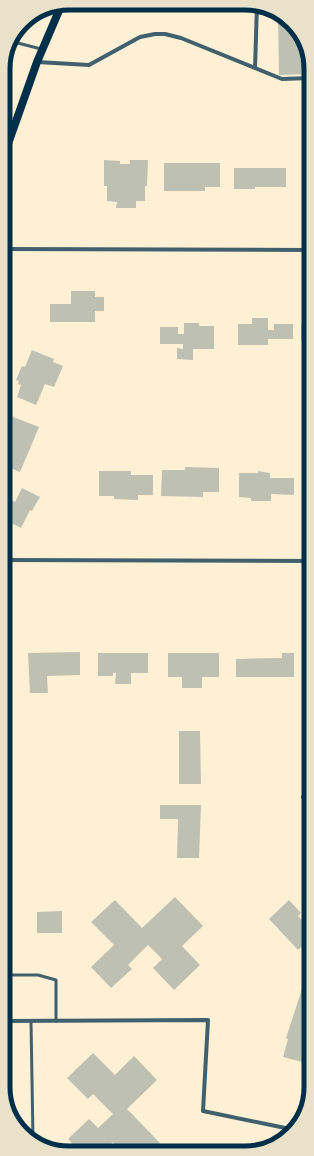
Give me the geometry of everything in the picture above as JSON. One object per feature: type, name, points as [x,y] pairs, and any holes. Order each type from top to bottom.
[{"type":"main road","points":[[10,138],[37,62],[58,11]]},
{"type":"street","points":[[255,68],[257,11]]},
{"type":"street","points":[[37,62],[89,65],[140,37],[165,34],[180,38],[282,79],[304,78]]},
{"type":"street","points":[[10,249],[304,250]]},
{"type":"street","points":[[10,560],[304,561]]},
{"type":"street","points":[[10,1021],[208,1020],[202,1111],[287,1128]]},
{"type":"lane","points":[[16,43],[42,50]]},
{"type":"lane","points":[[10,975],[38,975],[56,980],[56,1021]]},
{"type":"lane","points":[[31,1021],[33,1134]]},
{"type":"building","points":[[278,20],[287,27],[298,43],[301,50],[304,69],[304,74],[279,75]]},
{"type":"building","points":[[104,160],[120,161],[120,164],[130,164],[130,160],[148,160],[145,201],[136,201],[136,208],[116,208],[117,202],[107,201],[107,186],[104,186]]},
{"type":"building","points":[[164,163],[220,163],[220,187],[205,187],[205,191],[164,191]]},
{"type":"building","points":[[234,168],[286,168],[286,187],[234,189]]},
{"type":"building","points":[[71,291],[95,291],[95,297],[104,297],[104,311],[95,311],[95,322],[50,322],[50,304],[71,304]]},
{"type":"building","points":[[252,318],[268,318],[268,330],[274,330],[274,324],[293,324],[293,339],[268,339],[268,345],[238,345],[238,324],[252,324]]},
{"type":"building","points":[[184,323],[199,323],[199,326],[214,326],[214,349],[193,349],[193,360],[177,359],[177,348],[183,349],[183,344],[160,344],[160,327],[178,327],[178,334],[184,334]]},
{"type":"building","points":[[301,324],[304,324],[304,341],[301,341]]},
{"type":"building","points":[[32,350],[54,359],[53,362],[63,366],[54,387],[45,384],[36,405],[17,397],[21,385],[18,384],[19,381],[16,380],[22,366],[25,367]]},
{"type":"building","points":[[10,416],[39,427],[20,472],[10,468]]},
{"type":"building","points":[[185,467],[219,468],[219,492],[203,492],[203,497],[161,496],[162,470],[185,470]]},
{"type":"building","points":[[99,471],[131,471],[131,475],[153,475],[153,495],[138,495],[138,500],[114,499],[114,496],[99,496]]},
{"type":"building","points":[[258,471],[270,473],[270,478],[294,478],[294,495],[271,494],[271,501],[251,501],[251,498],[239,497],[239,473],[258,473]]},
{"type":"building","points":[[303,479],[304,479],[304,498]]},
{"type":"building","points":[[22,488],[40,497],[32,511],[30,510],[21,528],[10,522],[10,500],[15,502]]},
{"type":"building","points":[[80,652],[80,675],[47,676],[48,693],[30,693],[28,653]]},
{"type":"building","points":[[98,653],[148,653],[148,673],[131,673],[131,684],[115,684],[116,673],[113,673],[113,676],[98,676]]},
{"type":"building","points":[[168,653],[219,653],[219,677],[202,677],[202,688],[182,688],[182,677],[168,677]]},
{"type":"building","points":[[282,653],[294,653],[294,677],[236,677],[236,659],[282,658]]},
{"type":"building","points":[[303,654],[304,654],[304,677]]},
{"type":"building","points":[[179,731],[200,731],[201,784],[179,784]]},
{"type":"building","points":[[160,805],[201,805],[199,858],[177,858],[178,819],[160,819]]},
{"type":"building","points":[[175,897],[203,926],[182,946],[200,965],[174,990],[153,968],[162,959],[148,945],[128,965],[132,969],[111,988],[91,967],[114,945],[91,922],[115,900],[142,928]]},
{"type":"building","points":[[289,900],[301,913],[298,916],[304,922],[304,944],[298,950],[269,919]]},
{"type":"building","points":[[62,911],[62,933],[37,933],[37,912]]},
{"type":"building","points":[[302,989],[304,989],[304,1062],[283,1057],[288,1039],[286,1038]]},
{"type":"building","points":[[93,1053],[115,1075],[134,1056],[157,1080],[127,1109],[160,1143],[156,1146],[117,1146],[113,1142],[109,1146],[74,1146],[68,1139],[89,1119],[98,1128],[113,1114],[93,1094],[88,1099],[67,1078]]}]
